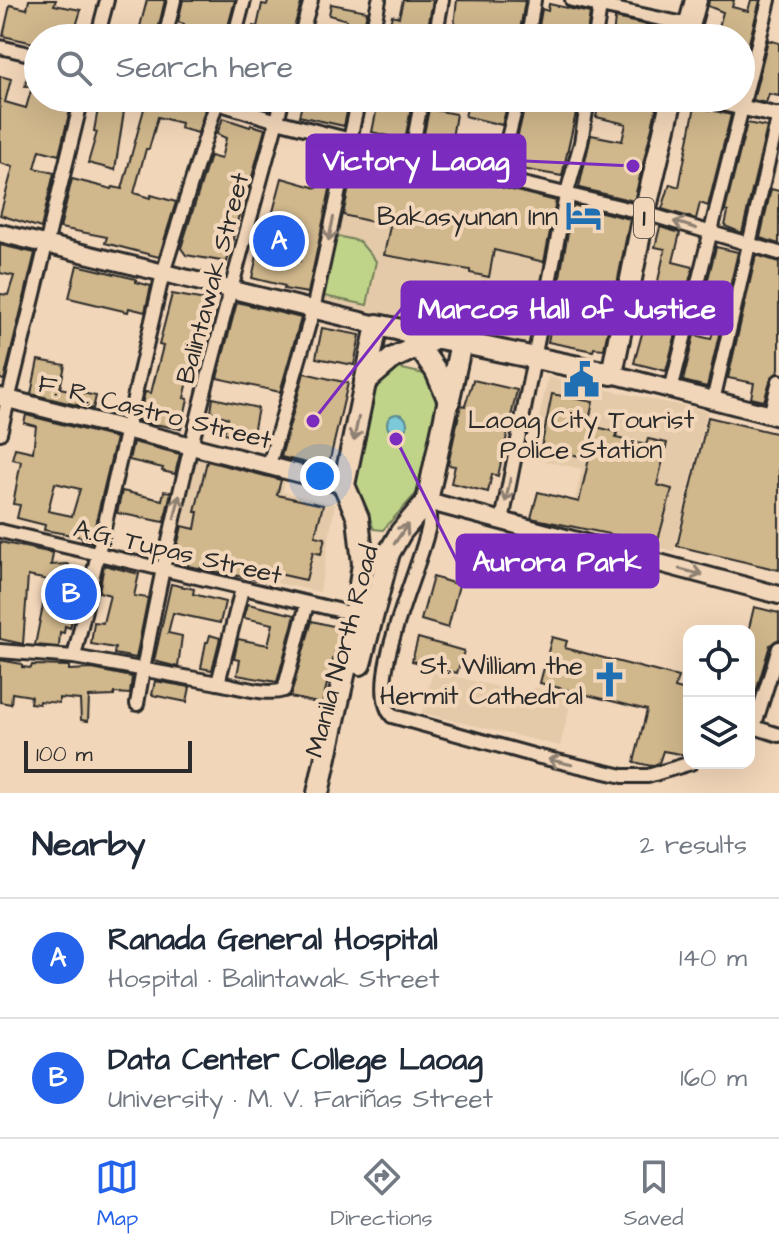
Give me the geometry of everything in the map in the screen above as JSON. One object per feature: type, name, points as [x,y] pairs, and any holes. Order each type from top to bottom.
[{"type":"highway","points":[[690,24],[696,0]]},
{"type":"highway","name":"1","points":[[612,374],[669,112]]},
{"type":"highway","points":[[344,485],[377,325],[422,339],[461,343],[612,374]]},
{"type":"highway","points":[[365,382],[422,339]]},
{"type":"highway","points":[[422,339],[449,401]]},
{"type":"highway","name":"Manila North Road","points":[[318,793],[385,562],[401,532],[427,501],[461,343]]},
{"type":"highway","name":"Manila North Road","points":[[331,793],[363,564],[358,518],[344,485]]},
{"type":"main road","points":[[0,233],[377,325]]},
{"type":"main road","points":[[612,374],[774,416]]},
{"type":"main road","name":"F. R. Castro Street","points":[[4,398],[344,485]]},
{"type":"main road","points":[[427,501],[779,595]]},
{"type":"street","points":[[101,24],[107,0]]},
{"type":"street","points":[[168,24],[174,0]]},
{"type":"street","points":[[238,24],[244,0]]},
{"type":"street","points":[[304,24],[311,0]]},
{"type":"street","points":[[374,24],[379,0]]},
{"type":"street","points":[[438,24],[442,0]]},
{"type":"street","points":[[530,24],[534,0]]},
{"type":"street","points":[[572,0],[600,2],[665,24]]},
{"type":"street","points":[[755,53],[769,0]]},
{"type":"street","points":[[597,24],[600,2]]},
{"type":"street","points":[[0,47],[24,53]]},
{"type":"street","points":[[713,401],[779,115],[755,109]]},
{"type":"street","points":[[0,433],[4,398],[48,245],[79,112]]},
{"type":"street","points":[[74,657],[163,273],[213,112]]},
{"type":"street","points":[[251,112],[566,196],[645,213],[779,253]]},
{"type":"street","name":"Balintawak Street","points":[[137,704],[191,445],[279,112]]},
{"type":"street","points":[[269,465],[313,310],[356,112]]},
{"type":"street","points":[[411,155],[419,112]]},
{"type":"street","points":[[498,178],[514,112]]},
{"type":"street","points":[[502,521],[566,196],[581,143],[586,112]]},
{"type":"street","points":[[671,390],[712,234],[740,112]]},
{"type":"street","points":[[774,416],[779,381]]},
{"type":"street","points":[[427,501],[429,523],[397,623],[383,687],[386,708],[392,716],[540,757],[623,776],[648,776],[683,765]]},
{"type":"street","name":"A.G. Tupas Street","points":[[0,531],[346,612]]},
{"type":"street","points":[[218,683],[242,589]]},
{"type":"street","points":[[0,651],[74,657],[279,692],[284,690],[307,604]]},
{"type":"street","points":[[374,618],[397,623]]},
{"type":"street","points":[[755,720],[779,648]]},
{"type":"street","points":[[755,730],[779,735]]},
{"type":"shaded area","points":[[355,147],[565,196],[534,345],[317,300]]},
{"type":"shaded area","points":[[262,228],[301,235],[297,257],[257,248]]},
{"type":"shaded area","points":[[548,377],[707,411],[674,551],[569,526],[582,469],[530,458]]},
{"type":"shaded area","points":[[198,456],[285,476],[283,492],[335,504],[320,592],[172,561]]},
{"type":"shaded area","points":[[54,560],[87,564],[75,615],[40,608]]},
{"type":"shaded area","points":[[433,671],[531,695],[533,687],[572,697],[560,746],[422,713]]},
{"type":"green space","points":[[337,236],[359,241],[376,261],[367,305],[324,296]]},
{"type":"green space","points":[[483,282],[529,292],[520,335],[474,325]]},
{"type":"green space","points":[[398,368],[424,374],[441,396],[422,487],[383,530],[374,529],[354,483],[369,385],[389,370]]},
{"type":"water","points":[[397,414],[404,417],[407,424],[404,431],[397,434],[390,431],[387,424],[390,417]]},
{"type":"building","points":[[29,0],[56,0],[54,5],[81,10],[77,24],[24,24],[24,41],[3,36],[10,5],[27,9]]},
{"type":"building","points":[[147,0],[165,0],[159,24],[141,24]]},
{"type":"building","points":[[183,0],[235,0],[229,24],[178,22]]},
{"type":"building","points":[[268,0],[302,0],[295,24],[258,24],[262,4],[267,5]]},
{"type":"building","points":[[403,0],[433,0],[429,24],[390,24],[392,15],[399,17]]},
{"type":"building","points":[[457,0],[525,1],[521,24],[454,24]]},
{"type":"building","points":[[709,0],[734,0],[732,7],[748,11],[751,0],[760,0],[754,24],[720,24],[723,12],[708,6]]},
{"type":"building","points":[[331,4],[367,11],[365,24],[346,24],[347,20],[329,15]]},
{"type":"building","points":[[549,4],[590,13],[588,24],[539,24],[542,9],[548,11]]},
{"type":"building","points":[[615,18],[642,24],[614,24]]},
{"type":"building","points":[[768,40],[779,43],[779,96],[769,94],[766,103],[755,100]]},
{"type":"building","points":[[0,76],[11,79],[5,102],[24,107],[24,112],[70,112],[59,155],[40,150],[35,168],[54,173],[41,228],[0,215],[13,167],[0,163]]},
{"type":"building","points":[[97,112],[124,112],[115,170],[88,163],[97,132],[94,131]]},
{"type":"building","points":[[143,112],[204,112],[198,133],[180,128],[181,123],[158,117],[149,149],[146,149],[134,193],[176,202],[159,257],[105,243],[107,237],[60,228],[72,179],[122,189]]},
{"type":"building","points":[[300,112],[347,112],[344,126],[299,116]]},
{"type":"building","points":[[376,112],[410,112],[405,140],[372,132]]},
{"type":"building","points":[[428,112],[456,114],[450,150],[422,144]]},
{"type":"building","points":[[466,112],[506,112],[502,125],[465,116]]},
{"type":"building","points":[[524,112],[576,113],[562,176],[510,167]]},
{"type":"building","points":[[597,112],[656,112],[634,201],[579,188],[591,135],[622,141],[626,124],[596,117]]},
{"type":"building","points":[[694,112],[731,115],[708,206],[700,203],[696,219],[662,209],[670,184],[679,187]]},
{"type":"building","points":[[223,118],[265,129],[227,262],[186,255],[181,248],[210,156],[221,159],[226,138],[217,134]]},
{"type":"building","points":[[747,123],[767,127],[742,233],[725,226],[728,212],[725,211]]},
{"type":"building","points":[[357,151],[556,201],[544,262],[494,250],[489,277],[470,273],[470,270],[384,255],[390,226],[343,215]]},
{"type":"building","points":[[323,158],[336,161],[308,293],[252,278],[258,251],[300,261],[307,232],[270,223],[282,178],[317,188]]},
{"type":"building","points":[[771,189],[779,191],[779,244],[760,238]]},
{"type":"building","points":[[573,205],[630,219],[604,349],[594,348],[593,351],[548,342]]},
{"type":"building","points":[[660,227],[680,233],[673,262],[693,267],[687,289],[679,287],[674,305],[683,307],[666,371],[634,363],[643,330],[647,331],[665,249],[655,247]]},
{"type":"building","points":[[0,245],[35,253],[4,380],[0,379],[0,294],[8,295],[14,276],[0,273]]},
{"type":"building","points":[[716,247],[738,252],[707,387],[683,381],[694,335],[711,339],[717,314],[705,311],[709,296],[704,295]]},
{"type":"building","points":[[756,255],[779,262],[779,368],[771,378],[764,401],[751,398],[754,383],[728,378]]},
{"type":"building","points":[[77,265],[136,279],[136,282],[151,286],[145,312],[129,308],[128,312],[69,298]]},
{"type":"building","points":[[172,294],[211,301],[184,398],[188,399],[181,429],[138,421],[145,392],[151,393]]},
{"type":"building","points":[[237,302],[301,318],[280,392],[217,378]]},
{"type":"building","points":[[322,328],[360,335],[354,365],[316,358]]},
{"type":"building","points":[[38,360],[65,365],[60,388],[96,396],[93,409],[31,394]]},
{"type":"building","points":[[304,373],[348,383],[328,468],[281,457]]},
{"type":"building","points":[[473,380],[517,390],[498,476],[492,474],[488,492],[451,483],[455,466],[448,465],[461,405],[465,406]]},
{"type":"building","points":[[552,394],[593,402],[588,425],[617,432],[616,438],[646,445],[648,439],[667,443],[657,485],[672,489],[657,544],[531,518],[538,492],[579,502],[589,458],[541,448]]},
{"type":"building","points":[[213,398],[258,408],[252,438],[224,433],[228,418],[211,412]]},
{"type":"building","points":[[26,415],[116,438],[91,542],[82,540],[83,537],[44,530],[45,525],[17,518],[20,505],[13,504],[21,461],[12,459],[15,448],[33,452],[36,426],[24,423]],"holes":[[[55,483],[80,489],[72,516],[48,511]]]},
{"type":"building","points":[[708,417],[779,434],[779,570],[677,546]]},
{"type":"building","points":[[133,442],[180,454],[175,474],[129,460]]},
{"type":"building","points":[[207,461],[281,480],[277,495],[323,505],[315,536],[325,538],[321,554],[313,552],[306,580],[260,570],[258,580],[188,566],[188,562],[174,559],[182,526],[195,529],[198,512],[195,512]]},
{"type":"building","points":[[122,491],[162,500],[164,491],[171,492],[164,522],[117,513]]},
{"type":"building","points":[[0,542],[53,553],[51,565],[67,564],[82,573],[70,628],[65,626],[64,633],[60,632],[59,647],[35,645],[48,580],[28,576],[23,644],[0,639]]},
{"type":"building","points":[[104,565],[139,574],[134,596],[148,598],[136,658],[114,654],[115,648],[91,644],[94,622],[103,623],[110,595],[99,592]]},
{"type":"building","points":[[433,577],[459,585],[448,628],[421,620]]},
{"type":"building","points":[[171,584],[194,589],[193,594],[225,602],[220,623],[173,613],[168,633],[182,636],[178,667],[154,661]]},
{"type":"building","points":[[248,604],[295,615],[277,682],[237,675],[240,660],[234,659],[238,639],[268,645],[273,624],[244,618]]},
{"type":"building","points":[[754,607],[779,613],[779,639],[770,645],[756,692],[755,625],[750,625]]},
{"type":"building","points":[[312,621],[341,628],[322,704],[290,697]]},
{"type":"building","points":[[210,635],[220,638],[212,670],[201,668]]},
{"type":"building","name":"St. William the Hermit Cathedral","points":[[552,637],[567,641],[565,648],[678,677],[675,688],[683,690],[683,754],[663,751],[659,763],[651,766],[634,762],[647,710],[540,683]]},
{"type":"building","points":[[418,638],[464,651],[457,673],[412,661]]},
{"type":"building","points":[[0,660],[22,664],[22,667],[69,666],[69,670],[92,669],[132,677],[130,694],[89,697],[88,721],[81,720],[80,700],[59,698],[59,703],[39,701],[39,704],[30,703],[31,696],[12,693],[11,704],[0,702]]},
{"type":"building","points":[[155,681],[190,687],[187,702],[152,695]]},
{"type":"place","name":"Victory Laoag","points":[[633,166]]},
{"type":"place","name":"Bakasyunan Inn","points":[[584,216]]},
{"type":"place","name":"Ranada General Hospital","points":[[279,241]]},
{"type":"place","name":"Laoag City Tourist Police Station","points":[[581,380]]},
{"type":"place","name":"Marcos Hall of Justice","points":[[313,421]]},
{"type":"place","name":"Aurora Park","points":[[396,439]]},
{"type":"place","name":"Data Center College Laoag","points":[[71,594]]},
{"type":"place","name":"St. William the Hermit Cathedral","points":[[609,680]]}]
